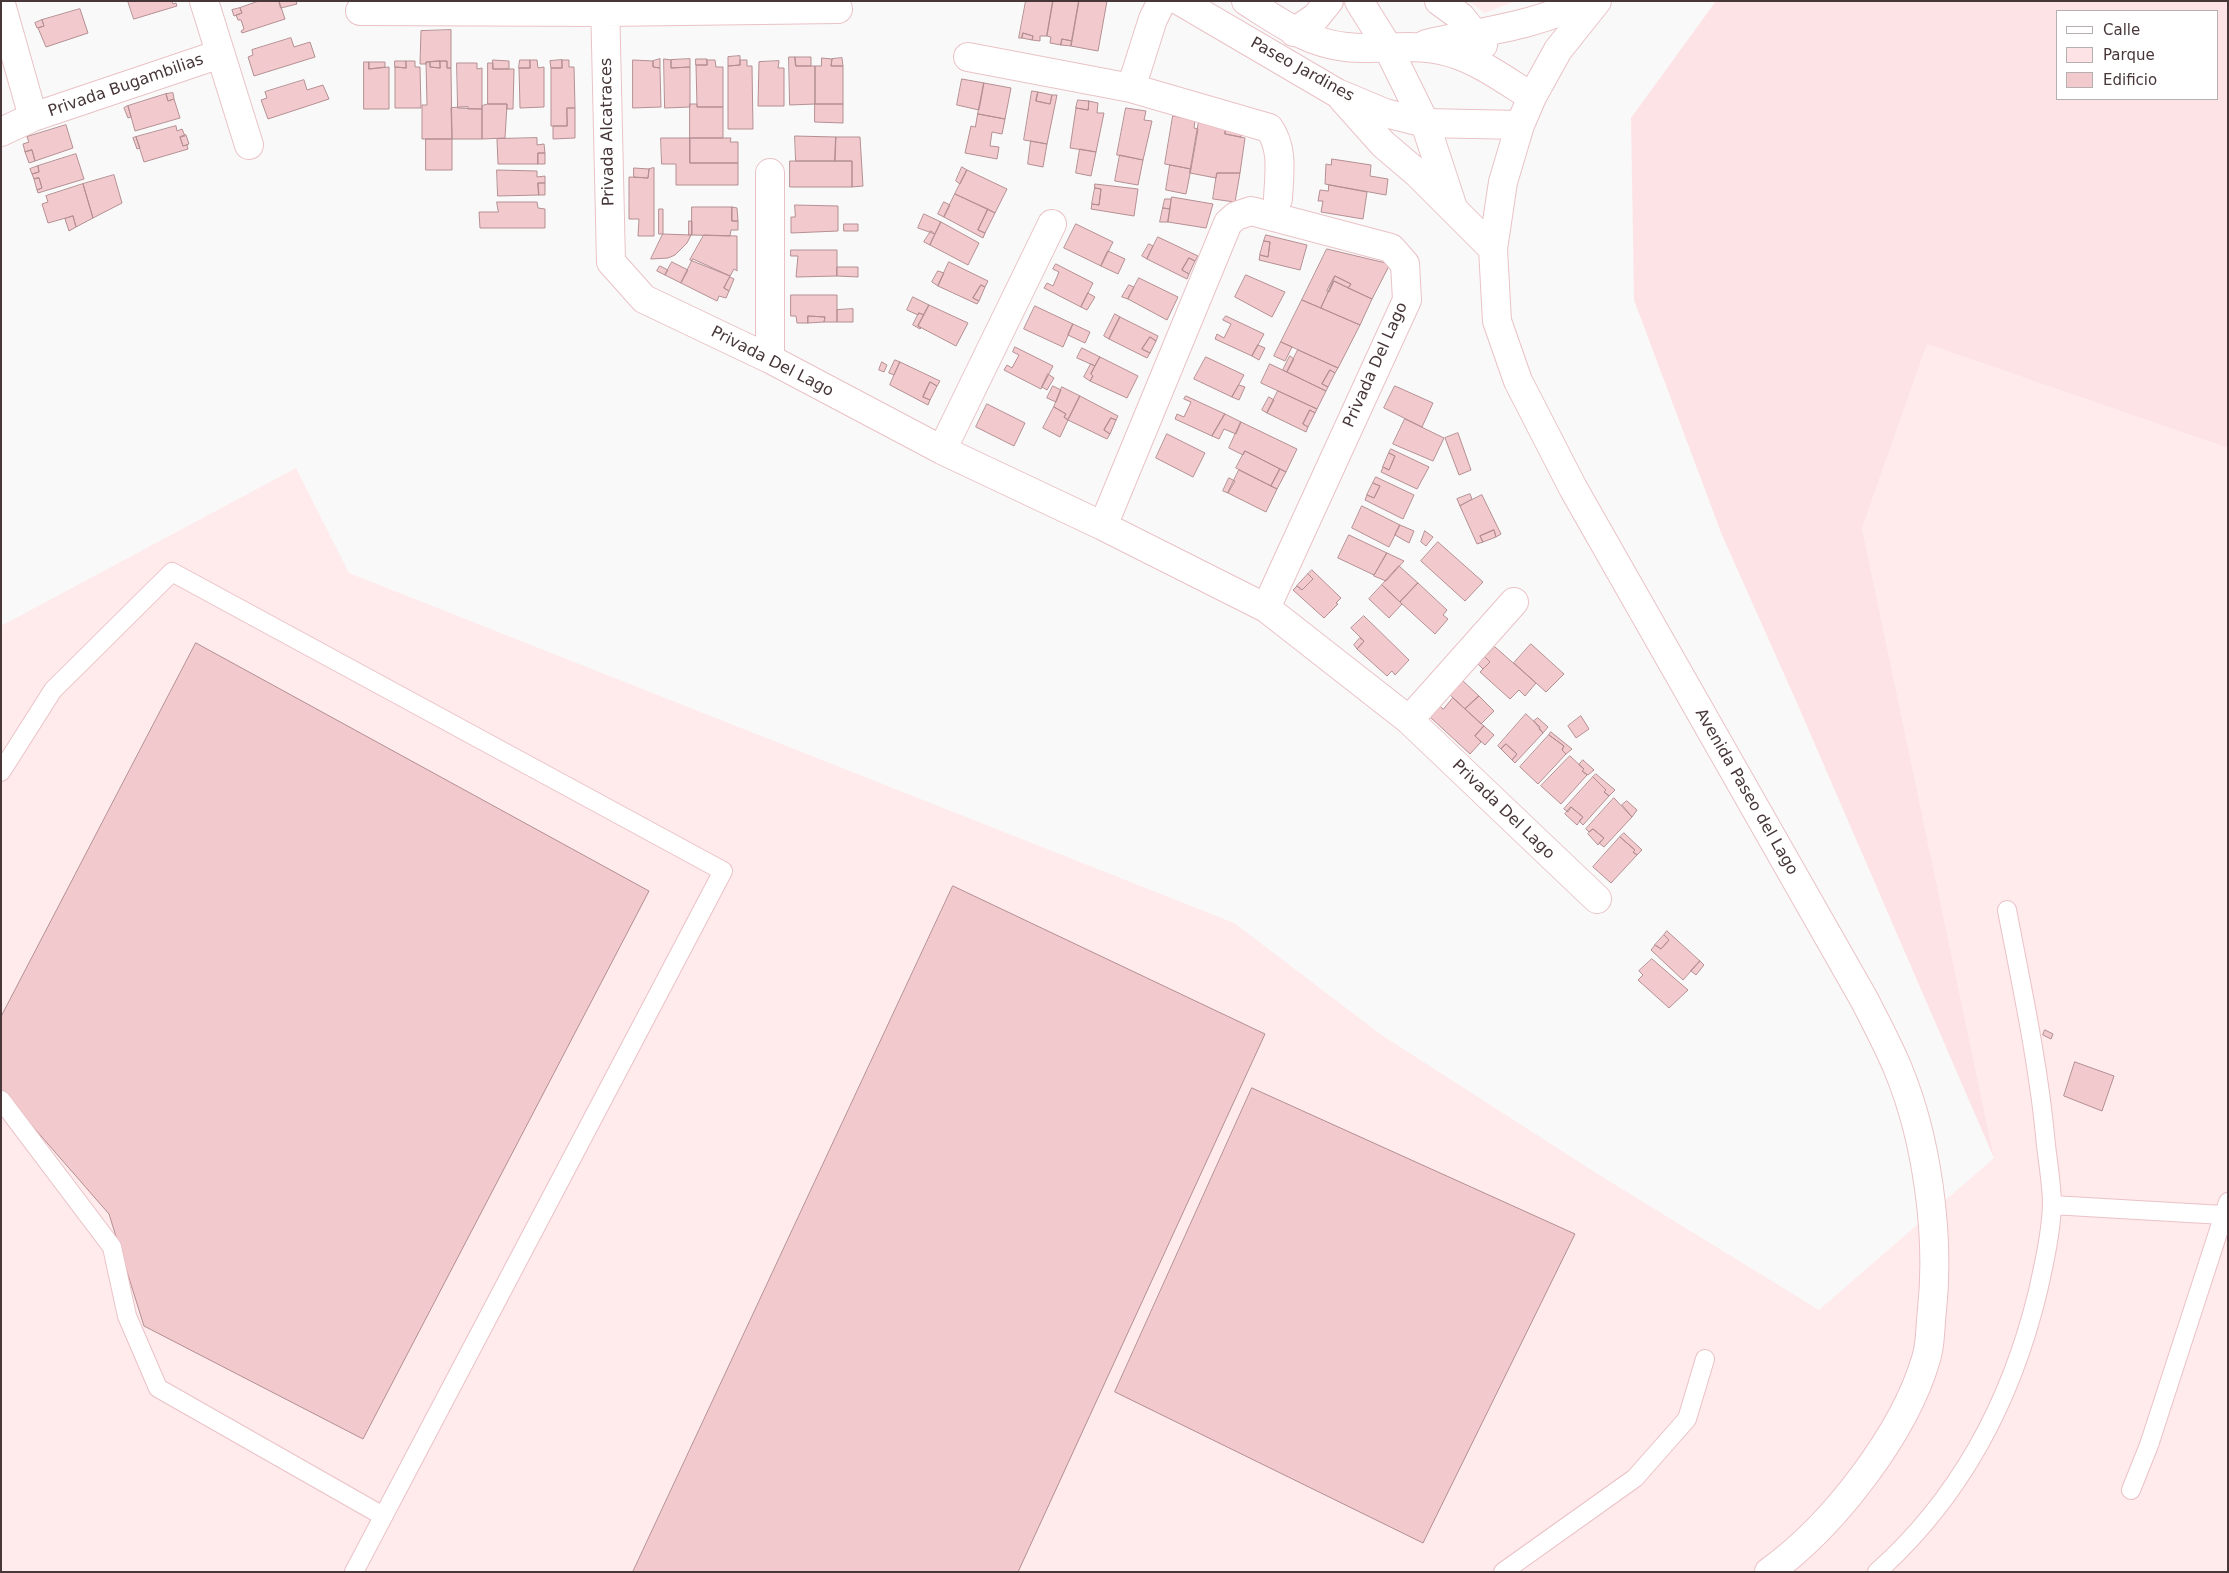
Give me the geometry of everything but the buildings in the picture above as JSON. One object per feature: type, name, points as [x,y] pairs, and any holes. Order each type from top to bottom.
[{"type":"street","name":"Privada Bugambilias","points":[[204,1],[249,145]]},
{"type":"street","points":[[1132,88],[1152,19],[1162,1]]},
{"type":"street","name":"Paseo Jardines","points":[[1180,1],[1337,93],[1385,112],[1425,123],[1520,125]]},
{"type":"street","name":"Paseo Jardines","points":[[1246,1],[1294,32],[1324,44],[1347,47],[1426,44],[1455,54],[1532,97]]},
{"type":"street","points":[[1294,32],[1316,17],[1329,1]]},
{"type":"street","points":[[1359,1],[1387,46],[1425,123],[1453,208]]},
{"type":"street","points":[[1439,1],[1468,25],[1486,53],[1491,73]]},
{"type":"street","points":[[1426,44],[1468,25],[1542,18],[1564,11],[1583,1]]},
{"type":"street","name":"Avenida Paseo del Lago","points":[[1597,1],[1558,50],[1532,97],[1520,125],[1502,182],[1493,249],[1497,321],[1518,381],[1578,497],[1865,1000],[1898,1069],[1920,1139],[1930,1188],[1935,1283],[1926,1358],[1909,1399],[1891,1434],[1862,1480],[1820,1528],[1769,1572]]},
{"type":"street","name":"Privada Bugambilias","points":[[1,4],[33,117]]},
{"type":"street","points":[[360,11],[605,6],[838,9]]},
{"type":"street","name":"Privada Alcatraces","points":[[605,6],[611,262]]},
{"type":"street","name":"Privada Bugambilias","points":[[1,132],[33,117],[220,54]]},
{"type":"street","points":[[968,57],[1132,88],[1269,128],[1276,138],[1280,149],[1278,199]]},
{"type":"street","points":[[1337,93],[1383,144],[1453,208],[1493,249]]},
{"type":"street","points":[[770,173],[770,359]]},
{"type":"street","name":"Privada Del Lago","points":[[1103,526],[1228,223],[1236,216],[1250,211],[1391,248],[1404,264],[1407,300],[1266,608]]},
{"type":"street","points":[[942,450],[1052,224]]},
{"type":"street","name":"Privada Del Lago","points":[[611,262],[644,299],[770,359],[942,450],[1103,526],[1266,608],[1410,720],[1597,899]]},
{"type":"street","points":[[1410,720],[1514,602]]},
{"type":"lane","points":[[1,772],[53,690],[172,572],[723,871],[354,1572]]},
{"type":"lane","points":[[1877,1572],[1898,1553],[1932,1514],[1967,1466],[2001,1404],[2027,1335],[2043,1269],[2052,1205],[2043,1115],[2026,1005],[2007,910]]},
{"type":"lane","points":[[1,1100],[112,1247],[127,1316],[158,1388],[383,1516]]},
{"type":"lane","points":[[2052,1205],[2226,1209],[2149,1445],[2131,1490]]},
{"type":"lane","points":[[1503,1572],[1635,1478],[1687,1419],[1705,1359]]},
{"type":"shaded area","points":[[1468,1],[1516,1],[1485,13]]},
{"type":"shaded area","points":[[1927,344],[2228,448],[2228,1572],[1,1572],[1,626],[296,468],[349,573],[1234,923],[1383,1036],[1596,1173],[1819,1310],[1994,1158],[1862,528]]},
{"type":"green space","points":[[1716,1],[2228,1],[2228,448],[1927,344],[1862,528],[1994,1158],[1797,703],[1722,535],[1634,300],[1631,118]]}]
